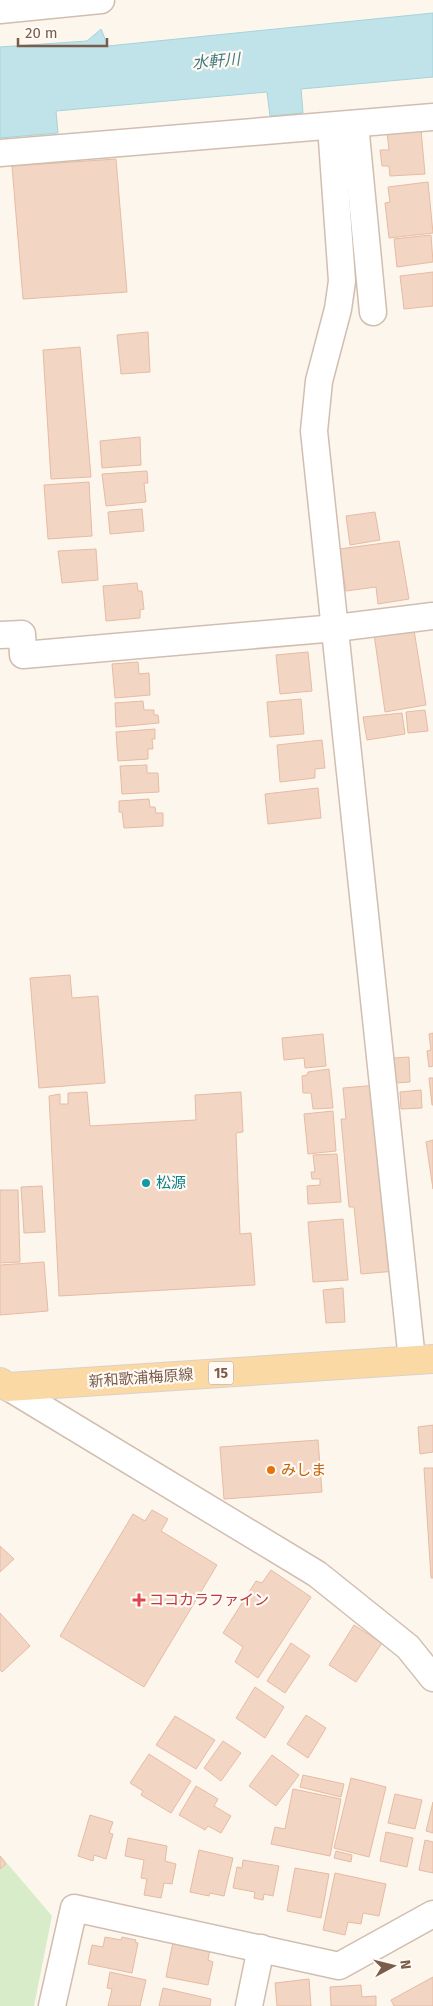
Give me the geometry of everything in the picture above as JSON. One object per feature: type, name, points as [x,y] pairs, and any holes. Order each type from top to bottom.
[{"type":"main road","name":"新和歌浦梅原線","points":[[4,1385],[423,1359]]},
{"type":"street","points":[[0,10],[101,0]]},
{"type":"street","points":[[0,153],[433,117]]},
{"type":"street","points":[[343,125],[373,312]]},
{"type":"street","points":[[343,125],[342,281],[338,309],[319,381],[314,431],[423,1359]]},
{"type":"street","points":[[0,635],[22,634],[23,656],[336,628],[433,616]]},
{"type":"street","points":[[4,1385],[317,1574],[408,1647],[433,1678]]},
{"type":"street","points":[[52,2006],[74,1908],[339,1966],[433,1914]]},
{"type":"street","points":[[249,2006],[261,1948]]},
{"type":"green space","points":[[0,1855],[52,1916],[34,2006],[0,2006]]},
{"type":"water","name":"水軒川","points":[[433,13],[433,77],[301,89],[303,113],[270,116],[267,92],[56,111],[58,133],[0,138],[0,47],[87,41],[101,29],[108,46]]},
{"type":"building","points":[[421,130],[425,174],[390,176],[389,166],[382,166],[380,150],[389,150],[387,132]]},
{"type":"building","points":[[116,159],[127,292],[23,299],[12,166]]},
{"type":"building","points":[[428,182],[433,233],[389,238],[385,203],[390,202],[388,187]]},
{"type":"building","points":[[431,235],[433,262],[397,267],[394,239]]},
{"type":"building","points":[[433,272],[433,306],[404,309],[400,276]]},
{"type":"building","points":[[148,332],[150,372],[121,374],[117,335]]},
{"type":"building","points":[[80,347],[91,477],[51,479],[43,350]]},
{"type":"building","points":[[140,437],[141,465],[102,468],[100,441]]},
{"type":"building","points":[[147,471],[148,483],[144,483],[146,502],[106,506],[102,474]]},
{"type":"building","points":[[89,482],[92,536],[48,539],[44,485]]},
{"type":"building","points":[[142,509],[144,531],[110,534],[108,512]]},
{"type":"building","points":[[375,512],[380,540],[350,545],[346,516]]},
{"type":"building","points":[[399,541],[409,599],[378,604],[376,587],[346,591],[339,549]]},
{"type":"building","points":[[96,549],[98,580],[62,583],[58,551]]},
{"type":"building","points":[[137,583],[138,591],[142,591],[144,609],[140,610],[140,618],[106,621],[103,586]]},
{"type":"building","points":[[414,630],[426,705],[385,712],[374,634]]},
{"type":"building","points":[[308,652],[312,691],[280,694],[276,655]]},
{"type":"building","points":[[138,662],[139,674],[149,673],[150,695],[115,698],[112,664]]},
{"type":"building","points":[[301,699],[304,734],[270,737],[267,702]]},
{"type":"building","points":[[143,701],[144,710],[154,710],[154,715],[158,715],[159,723],[116,727],[115,703]]},
{"type":"building","points":[[425,710],[428,731],[408,733],[406,712]]},
{"type":"building","points":[[402,713],[405,734],[367,740],[363,717]]},
{"type":"building","points":[[155,729],[155,739],[152,739],[153,749],[148,749],[148,759],[118,761],[116,732]]},
{"type":"building","points":[[322,740],[325,768],[315,769],[315,778],[280,782],[277,745]]},
{"type":"building","points":[[147,765],[147,773],[158,773],[159,792],[122,794],[120,766]]},
{"type":"building","points":[[318,788],[321,818],[268,824],[265,794]]},
{"type":"building","points":[[149,799],[150,807],[155,807],[156,813],[163,813],[163,826],[124,828],[122,812],[119,812],[119,801]]},
{"type":"building","points":[[70,975],[72,998],[98,996],[105,1083],[39,1088],[30,978]]},
{"type":"building","points":[[433,1033],[433,1066],[429,1067],[427,1051],[431,1050],[429,1034]]},
{"type":"building","points":[[323,1034],[326,1066],[305,1068],[304,1058],[284,1060],[282,1038]]},
{"type":"building","points":[[409,1057],[410,1082],[395,1083],[394,1058]]},
{"type":"building","points":[[329,1069],[333,1108],[313,1109],[311,1093],[303,1093],[302,1076],[307,1075],[308,1072]]},
{"type":"building","points":[[429,1078],[433,1078],[433,1105],[432,1105]]},
{"type":"building","points":[[378,1085],[396,1271],[361,1274],[354,1207],[349,1207],[341,1119],[346,1119],[343,1088]]},
{"type":"building","points":[[421,1090],[422,1108],[401,1109],[400,1092]]},
{"type":"building","name":"松源","points":[[87,1092],[90,1126],[196,1120],[195,1095],[241,1092],[243,1132],[236,1133],[240,1234],[251,1233],[255,1285],[59,1296],[49,1096],[60,1094],[60,1104],[68,1104],[68,1093]]},
{"type":"building","points":[[333,1111],[336,1151],[308,1154],[304,1114]]},
{"type":"building","points":[[433,1140],[433,1189],[426,1142]]},
{"type":"building","points":[[337,1154],[341,1202],[308,1204],[307,1186],[320,1185],[320,1179],[312,1179],[311,1172],[315,1172],[313,1155]]},
{"type":"building","points":[[42,1186],[45,1232],[24,1233],[21,1187]]},
{"type":"building","points":[[0,1190],[18,1190],[20,1262],[0,1263]]},
{"type":"building","points":[[343,1219],[348,1280],[313,1282],[308,1222]]},
{"type":"building","points":[[44,1262],[48,1311],[0,1315],[0,1265]]},
{"type":"building","points":[[343,1288],[345,1322],[326,1323],[323,1290]]},
{"type":"building","points":[[433,1425],[433,1452],[420,1454],[418,1427]]},
{"type":"building","name":"みしま","points":[[318,1440],[322,1492],[224,1499],[220,1447]]},
{"type":"building","points":[[424,1468],[433,1468],[433,1578],[431,1578]]},
{"type":"building","name":"ココカラファイン","points":[[152,1510],[168,1519],[161,1531],[217,1565],[144,1687],[60,1636],[133,1514],[145,1521]]},
{"type":"building","points":[[0,1546],[14,1559],[0,1572]]},
{"type":"building","points":[[271,1570],[311,1597],[258,1678],[235,1662],[243,1647],[223,1633],[256,1581],[262,1583]]},
{"type":"building","points":[[0,1613],[30,1646],[2,1672],[0,1670]]},
{"type":"building","points":[[354,1625],[382,1643],[356,1682],[329,1665]]},
{"type":"building","points":[[291,1643],[310,1656],[285,1693],[267,1681]]},
{"type":"building","points":[[255,1687],[284,1707],[265,1738],[236,1718]]},
{"type":"building","points":[[306,1715],[326,1728],[308,1758],[287,1744]]},
{"type":"building","points":[[175,1716],[215,1740],[196,1769],[156,1745]]},
{"type":"building","points":[[223,1741],[241,1753],[221,1781],[204,1768]]},
{"type":"building","points":[[149,1754],[191,1781],[171,1813],[141,1795],[143,1791],[130,1783]]},
{"type":"building","points":[[272,1755],[299,1775],[276,1806],[249,1786]]},
{"type":"building","points":[[303,1775],[344,1784],[341,1797],[300,1787]]},
{"type":"building","points":[[351,1778],[386,1787],[369,1857],[334,1848]]},
{"type":"building","points":[[196,1786],[218,1799],[214,1806],[231,1816],[221,1833],[208,1826],[205,1830],[179,1815]]},
{"type":"building","points":[[293,1789],[341,1799],[330,1856],[271,1844],[275,1827],[285,1829]]},
{"type":"building","points":[[395,1794],[422,1800],[415,1829],[388,1823]]},
{"type":"building","points":[[433,1802],[433,1833],[426,1831]]},
{"type":"building","points":[[90,1815],[113,1822],[109,1833],[113,1834],[106,1859],[94,1855],[93,1861],[78,1856]]},
{"type":"building","points":[[386,1832],[413,1838],[407,1867],[380,1861]]},
{"type":"building","points":[[128,1838],[167,1846],[165,1861],[176,1864],[172,1884],[164,1883],[161,1898],[144,1895],[147,1879],[141,1878],[144,1860],[125,1856]]},
{"type":"building","points":[[425,1840],[433,1842],[433,1873],[419,1870]]},
{"type":"building","points":[[199,1850],[233,1858],[224,1896],[210,1893],[209,1896],[190,1892]]},
{"type":"building","points":[[336,1851],[352,1855],[351,1862],[334,1858]]},
{"type":"building","points":[[0,1856],[6,1864],[0,1869]]},
{"type":"building","points":[[243,1860],[279,1866],[273,1896],[264,1894],[263,1900],[254,1898],[255,1892],[233,1888],[237,1867],[242,1868]]},
{"type":"building","points":[[295,1868],[329,1874],[321,1918],[287,1911]]},
{"type":"building","points":[[335,1873],[386,1884],[379,1916],[363,1913],[361,1924],[348,1922],[345,1935],[323,1930]]},
{"type":"building","points":[[105,1937],[121,1940],[122,1937],[136,1940],[135,1942],[138,1943],[132,1973],[88,1964],[92,1945],[103,1947]]},
{"type":"building","points":[[173,1942],[210,1949],[208,1960],[213,1962],[208,1985],[166,1977]]},
{"type":"building","points":[[110,1972],[146,1980],[140,2006],[108,2006],[112,1989],[107,1988]]},
{"type":"building","points":[[433,1977],[433,2006],[394,2006],[391,2000]]},
{"type":"building","points":[[309,1979],[311,2006],[277,2006],[275,1983]]},
{"type":"building","points":[[361,1985],[362,1997],[376,1996],[376,2006],[331,2006],[330,1987]]},
{"type":"building","points":[[163,1988],[211,1999],[210,2006],[159,2006]]},
{"type":"place","name":"松源","points":[[146,1183]]},
{"type":"place","name":"みしま","points":[[271,1470]]},
{"type":"place","name":"ココカラファイン","points":[[139,1600]]}]
